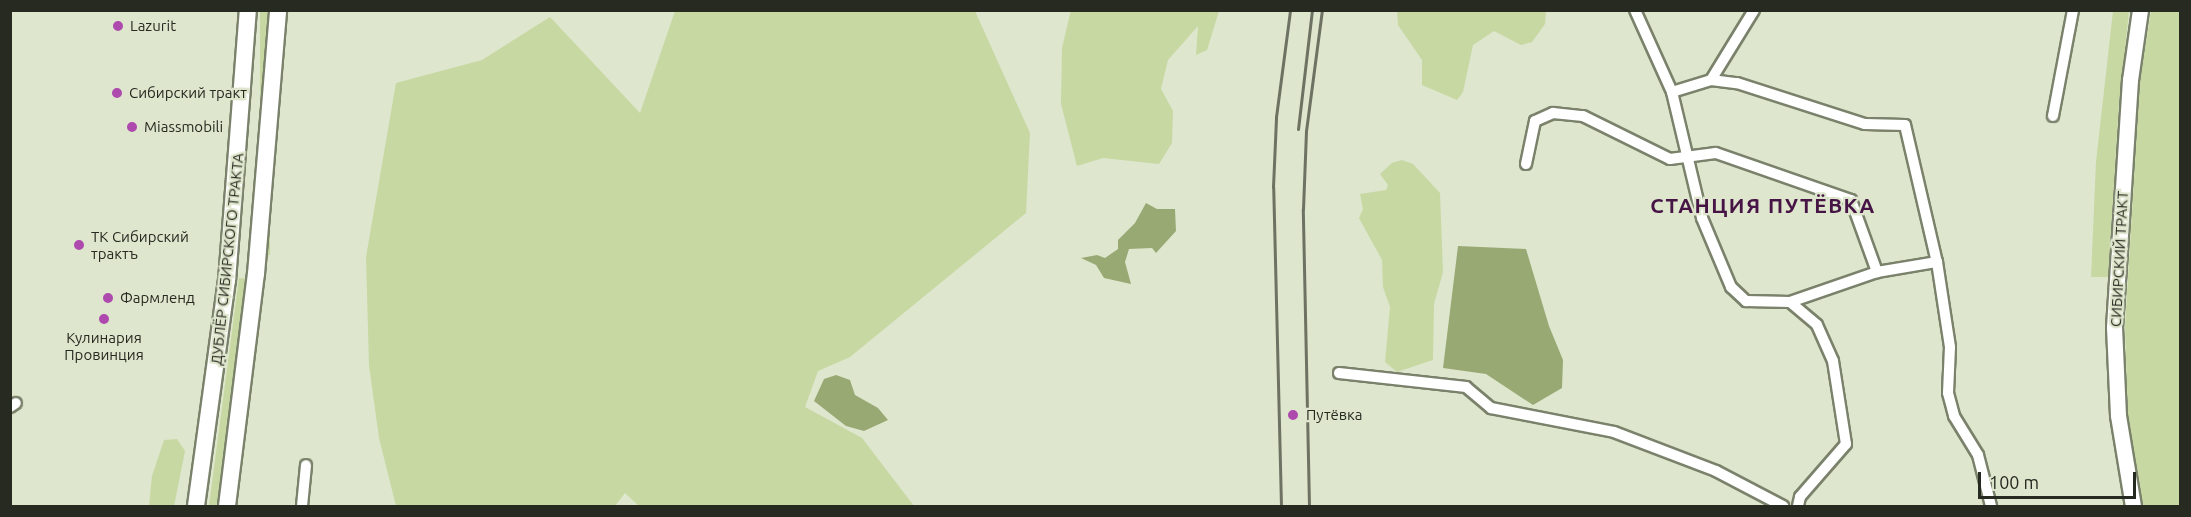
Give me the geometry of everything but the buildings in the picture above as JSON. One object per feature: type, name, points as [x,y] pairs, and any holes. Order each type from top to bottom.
[{"type":"main road","name":"ДУБЛЁР СИБИРСКОГО ТРАКТА","points":[[196,507],[227,281],[248,10]]},
{"type":"main road","name":"ДУБЛЁР СИБИРСКОГО ТРАКТА","points":[[227,507],[256,274],[278,10]]},
{"type":"main road","name":"СИБИРСКИЙ ТРАКТ","points":[[2133,507],[2118,415],[2114,327],[2130,80],[2140,10]]},
{"type":"main road","points":[[189,507],[200,485]]},
{"type":"street","points":[[1635,10],[1672,92],[1702,218],[1731,288],[1746,301],[1790,302],[1876,272],[1937,262]]},
{"type":"street","points":[[1711,80],[1754,10]]},
{"type":"street","points":[[2053,116],[2073,10]]},
{"type":"street","points":[[1672,92],[1711,80],[1737,83],[1865,124],[1905,125],[1937,262],[1950,347],[1948,393],[1954,416],[1978,455],[1991,507]]},
{"type":"street","points":[[1526,165],[1535,121],[1553,113],[1583,116],[1670,159],[1716,153],[1851,200],[1876,272]]},
{"type":"street","points":[[1790,302],[1817,325],[1833,361],[1846,444],[1800,497],[1798,507]]},
{"type":"street","points":[[1339,373],[1466,387],[1491,408],[1614,432],[1716,471],[1783,507]]},
{"type":"street","points":[[302,507],[306,465]]},
{"type":"shaded area","points":[[1071,10],[1219,11],[1207,50],[1196,55],[1198,26],[1168,60],[1161,89],[1173,111],[1172,143],[1159,164],[1103,158],[1077,166],[1061,104],[1062,48]]},
{"type":"shaded area","points":[[1397,10],[1546,11],[1545,24],[1532,42],[1521,45],[1494,31],[1473,45],[1463,92],[1457,100],[1422,85],[1422,60],[1398,25]]},
{"type":"shaded area","points":[[260,11],[270,11],[270,255],[260,255]]},
{"type":"shaded area","points":[[675,11],[975,11],[1030,133],[1026,213],[850,357],[818,371],[805,407],[862,438],[914,506],[639,506],[625,493],[615,506],[396,506],[379,438],[369,365],[366,257],[396,83],[482,60],[550,17],[640,113]]},
{"type":"shaded area","points":[[2113,11],[2129,11],[2119,103],[2108,277],[2091,277],[2096,162]]},
{"type":"shaded area","points":[[2151,11],[2180,11],[2180,506],[2143,506],[2128,416],[2125,327],[2140,81]]},
{"type":"shaded area","points":[[1402,160],[1413,164],[1440,193],[1443,272],[1434,304],[1433,360],[1397,372],[1385,362],[1390,307],[1383,287],[1382,260],[1359,218],[1363,209],[1360,194],[1386,190],[1388,185],[1380,174],[1392,163]]},
{"type":"shaded area","points":[[1146,203],[1157,209],[1175,209],[1176,231],[1156,253],[1152,248],[1129,249],[1125,262],[1131,284],[1104,278],[1096,265],[1081,258],[1097,255],[1105,258],[1118,249],[1118,240],[1135,223]]},
{"type":"shaded area","points":[[1458,246],[1526,249],[1549,326],[1563,360],[1562,388],[1533,405],[1486,374],[1443,368]]},
{"type":"shaded area","points":[[239,278],[249,279],[229,444],[219,506],[209,506]]},
{"type":"shaded area","points":[[836,375],[850,380],[855,395],[878,408],[888,420],[864,431],[846,426],[814,401],[824,379]]},
{"type":"shaded area","points":[[177,439],[185,451],[174,506],[149,506],[152,476],[164,440]]},
{"type":"railway","points":[[1281,506],[1273,187],[1276,117],[1290,10]]},
{"type":"railway","points":[[1298,129],[1312,10]]},
{"type":"railway","points":[[1309,506],[1303,209],[1306,131],[1322,10]]},
{"type":"place","name":"Lazurit","points":[[118,26]]},
{"type":"place","name":"Сибирский тракт","points":[[117,93]]},
{"type":"place","name":"Miassmobili","points":[[132,127]]},
{"type":"place","name":"ТК Сибирский трактъ","points":[[79,245]]},
{"type":"place","name":"Фармленд","points":[[108,298]]},
{"type":"place","name":"Кулинария Провинция","points":[[104,319]]},
{"type":"place","name":"Путёвка","points":[[1293,415]]},
{"type":"district","name":"СТАНЦИЯ ПУТЁВКА","points":[[1763,205]]}]
